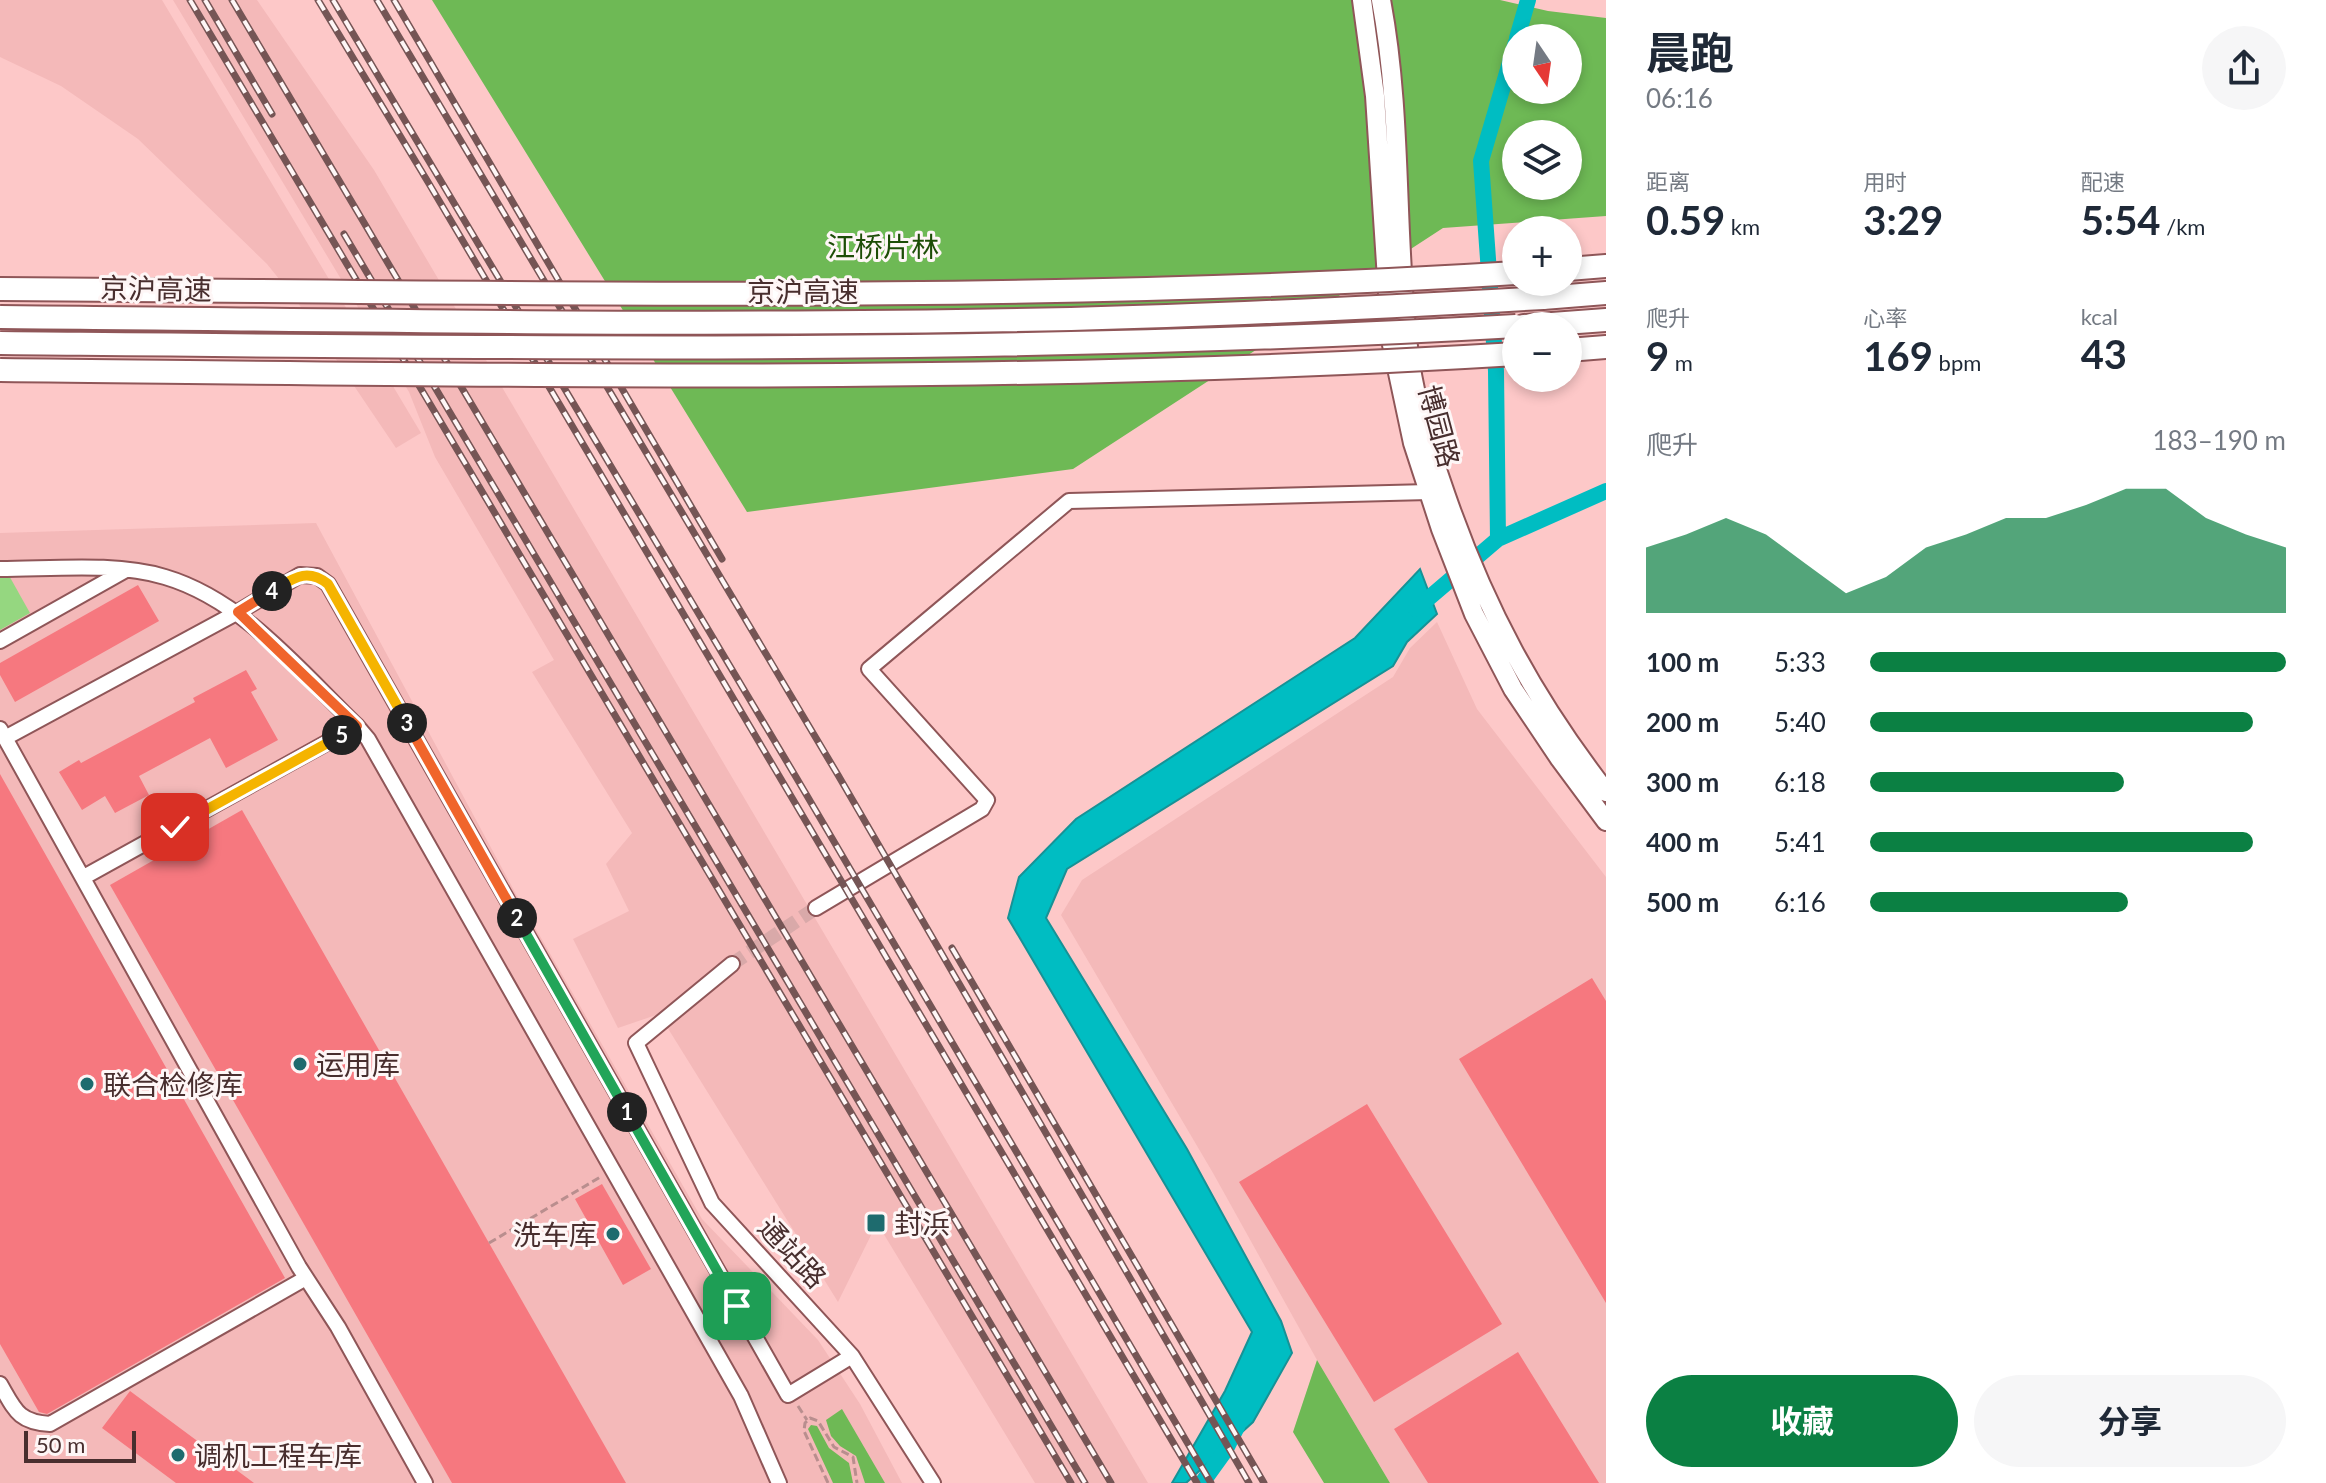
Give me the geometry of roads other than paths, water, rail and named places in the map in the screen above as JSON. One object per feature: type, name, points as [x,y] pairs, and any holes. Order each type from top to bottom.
[{"type":"highway","points":[[1582,268],[1606,266]]},
{"type":"highway","name":"京沪高速","points":[[0,289],[949,293],[1201,289],[1502,274]]},
{"type":"highway","name":"京沪高速","points":[[0,317],[582,323],[1005,320],[1336,310],[1606,293]]},
{"type":"highway","points":[[1582,322],[1606,320]]},
{"type":"highway","name":"京沪高速","points":[[0,343],[848,348],[1337,337],[1502,327]]},
{"type":"highway","points":[[1582,349],[1606,347]]},
{"type":"highway","points":[[0,370],[522,376],[965,374],[1204,369],[1502,355]]},
{"type":"main road","name":"博园路","points":[[1362,0],[1376,109],[1391,340],[1413,443],[1429,492],[1451,534],[1513,689],[1606,821]]},
{"type":"main road","name":"博园路","points":[[1381,0],[1393,94],[1407,339],[1426,439],[1451,534]]},
{"type":"main road","name":"博园路","points":[[1476,597],[1573,750],[1606,792]]},
{"type":"street","points":[[816,908],[982,809],[987,800],[869,669],[1069,501],[1429,492]]},
{"type":"street","points":[[0,569],[126,570],[179,581],[238,612],[357,726],[368,739],[741,1396],[779,1483]]},
{"type":"street","points":[[0,641],[126,570]]},
{"type":"street","points":[[425,1483],[338,1327],[306,1278],[3,734],[238,612],[300,575],[317,576],[328,584],[788,1395],[852,1356]]},
{"type":"street","points":[[84,877],[357,726]]},
{"type":"street","name":"通站路","points":[[732,964],[636,1043],[712,1203],[852,1356],[933,1483]]},
{"type":"street","points":[[0,1384],[15,1410],[30,1422],[50,1424],[306,1278]]},
{"type":"water","points":[[1420,569],[1437,614],[1407,642],[1393,666],[1067,869],[1046,918],[1187,1149],[1281,1321],[1292,1353],[1253,1422],[1186,1483],[1172,1483],[1225,1391],[1252,1332],[1008,918],[1019,877],[1076,819],[1355,638]]},
{"type":"waterway","points":[[1521,24],[1528,0]]},
{"type":"waterway","points":[[1498,539],[1496,371],[1481,161],[1502,90]]},
{"type":"waterway","points":[[1416,609],[1498,539],[1606,491]]},
{"type":"waterway","points":[[1202,1483],[1225,1451],[1237,1427]]},
{"type":"tunnel","points":[[732,964],[816,908]]},
{"type":"railway","points":[[190,0],[1071,1483]]},
{"type":"railway","points":[[205,0],[272,114]]},
{"type":"railway","points":[[232,0],[1111,1483]]},
{"type":"railway","points":[[318,0],[1197,1483]]},
{"type":"railway","points":[[333,0],[796,777],[1211,1483]]},
{"type":"railway","points":[[377,0],[838,775],[1249,1483]]},
{"type":"railway","points":[[394,0],[722,559]]},
{"type":"railway","points":[[344,234],[1085,1483]]},
{"type":"railway","points":[[952,948],[1264,1483]]},
{"type":"place","name":"运用库","points":[[300,1064]]},
{"type":"place","name":"联合检修库","points":[[87,1084]]},
{"type":"place","name":"封浜","points":[[876,1223]]},
{"type":"place","name":"洗车库","points":[[613,1234]]},
{"type":"place","name":"调机工程车库","points":[[178,1455]]},
{"type":"park label","name":"江桥片林","points":[[883,246]]}]
